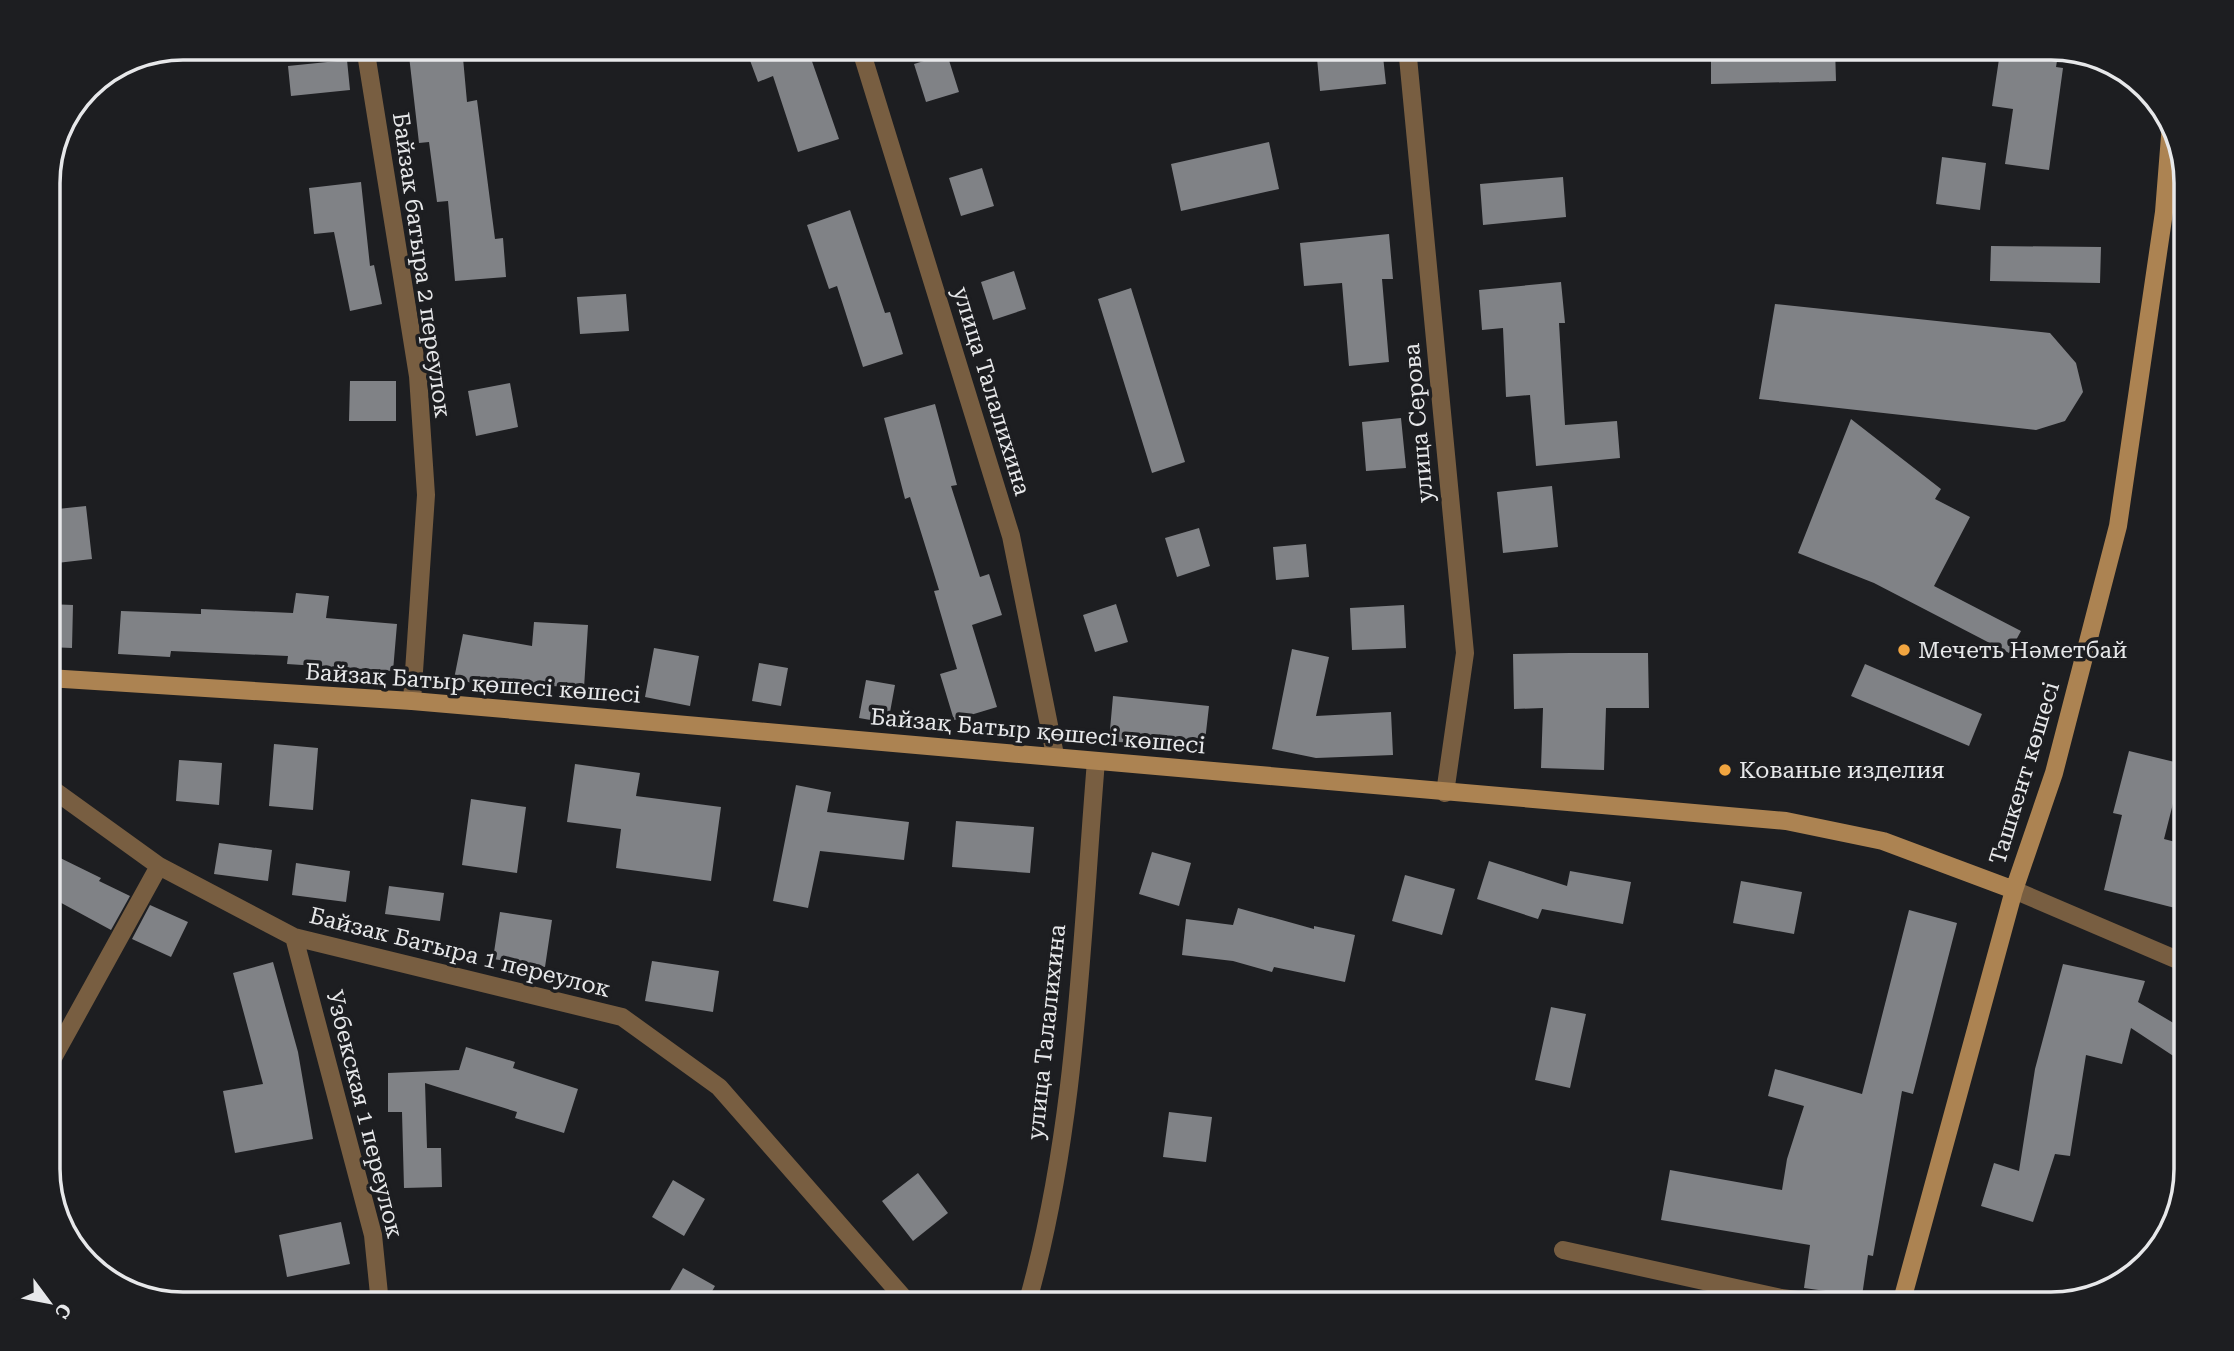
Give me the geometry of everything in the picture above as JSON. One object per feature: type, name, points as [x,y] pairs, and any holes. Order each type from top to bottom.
[{"type":"main road","name":"Ташкент көшесі","points":[[1904,1292],[2014,890],[2054,773],[2118,526],[2164,212],[2169,148]]},
{"type":"main road","name":"Байзақ Батыр қөшесі көшесі","points":[[60,679],[412,701],[1055,755],[1445,793],[1786,821],[1884,841],[2014,890]]},
{"type":"street","name":"Байзак батыра 2 переулок","points":[[367,60],[412,336],[426,495],[412,701]]},
{"type":"street","name":"улица Талалихина","points":[[864,60],[1012,536],[1055,755]]},
{"type":"street","name":"улица Серова","points":[[1408,60],[1465,653],[1445,793]]},
{"type":"street","name":"улица Талалихина","points":[[1030,1292],[1045,1238],[1068,1094],[1096,761]]},
{"type":"street","name":"Байзак Батыра 1 переулок","points":[[60,795],[159,866],[294,937],[622,1017],[719,1087],[898,1292]]},
{"type":"street","points":[[60,1045],[159,866]]},
{"type":"street","points":[[2014,890],[2174,958]]},
{"type":"street","name":"Узбекская 1 переулок","points":[[294,937],[373,1235],[379,1292]]},
{"type":"street","points":[[1563,1250],[1754,1292]]},
{"type":"building","points":[[347,60],[350,90],[291,96],[288,66]]},
{"type":"building","points":[[409,60],[463,60],[467,102],[477,100],[495,239],[503,238],[506,277],[455,281],[448,201],[437,202],[429,142],[419,143]]},
{"type":"building","points":[[750,60],[812,60],[839,139],[798,152],[773,76],[758,82]]},
{"type":"building","points":[[927,60],[949,60],[959,92],[926,102],[914,64]]},
{"type":"building","points":[[1317,60],[1383,60],[1386,84],[1320,91]]},
{"type":"building","points":[[1711,60],[1835,60],[1836,81],[1711,84]]},
{"type":"building","points":[[1999,60],[2057,60],[2056,67],[2063,68],[2049,170],[2005,164],[2013,109],[1992,106]]},
{"type":"building","points":[[1269,142],[1279,189],[1181,211],[1171,164]]},
{"type":"building","points":[[1942,157],[1986,163],[1980,210],[1936,204]]},
{"type":"building","points":[[982,168],[994,206],[961,216],[949,178]]},
{"type":"building","points":[[1563,177],[1566,217],[1483,225],[1480,184]]},
{"type":"building","points":[[361,182],[370,266],[374,265],[382,304],[350,311],[334,232],[314,234],[309,188]]},
{"type":"building","points":[[850,210],[885,313],[890,312],[903,354],[863,367],[837,286],[829,289],[807,225]]},
{"type":"building","points":[[1389,234],[1393,279],[1382,279],[1389,362],[1349,366],[1342,283],[1304,286],[1300,243]]},
{"type":"building","points":[[1991,246],[2101,247],[2100,283],[1990,281]]},
{"type":"building","points":[[1014,271],[1026,309],[993,320],[981,282]]},
{"type":"building","points":[[1561,282],[1565,323],[1559,323],[1565,425],[1617,421],[1620,458],[1536,466],[1530,395],[1506,397],[1503,328],[1482,330],[1479,290]]},
{"type":"building","points":[[1131,288],[1185,462],[1152,473],[1098,299]]},
{"type":"building","points":[[626,294],[629,331],[580,334],[577,297]]},
{"type":"building","points":[[1775,304],[2050,333],[2076,363],[2083,392],[2065,421],[2036,430],[1759,399]]},
{"type":"building","points":[[350,381],[396,381],[396,421],[349,421]]},
{"type":"building","points":[[510,383],[518,427],[476,436],[468,391]]},
{"type":"building","points":[[935,404],[957,485],[951,486],[980,577],[989,574],[1002,615],[972,625],[997,707],[954,720],[940,674],[957,669],[934,591],[939,590],[910,497],[905,499],[884,418]]},
{"type":"building","points":[[1401,418],[1406,468],[1366,471],[1362,422]]},
{"type":"building","points":[[1851,419],[1941,489],[1935,499],[1970,517],[1934,586],[2021,631],[2009,653],[1874,583],[1798,553]]},
{"type":"building","points":[[1552,486],[1558,547],[1503,553],[1497,492]]},
{"type":"building","points":[[86,506],[92,559],[60,563],[60,509]]},
{"type":"building","points":[[1199,528],[1210,566],[1177,577],[1165,538]]},
{"type":"building","points":[[1306,544],[1309,577],[1276,580],[1273,547]]},
{"type":"building","points":[[296,593],[329,596],[326,618],[397,624],[393,671],[287,664],[288,656],[171,651],[170,657],[118,654],[121,611],[201,614],[201,609],[293,613]]},
{"type":"building","points":[[60,604],[73,605],[72,648],[60,648]]},
{"type":"building","points":[[1116,604],[1128,642],[1095,652],[1083,615]]},
{"type":"building","points":[[1404,605],[1406,648],[1352,650],[1350,608]]},
{"type":"building","points":[[534,622],[588,625],[584,688],[488,682],[487,686],[454,679],[463,634],[532,646]]},
{"type":"building","points":[[654,648],[699,656],[690,706],[645,697]]},
{"type":"building","points":[[1292,649],[1329,657],[1316,716],[1391,712],[1393,755],[1316,758],[1272,749]]},
{"type":"building","points":[[1648,653],[1649,708],[1606,708],[1604,770],[1541,768],[1543,708],[1514,709],[1513,654]]},
{"type":"building","points":[[759,663],[788,668],[781,706],[752,701]]},
{"type":"building","points":[[1865,664],[1982,714],[1969,746],[1851,696]]},
{"type":"building","points":[[866,680],[895,685],[888,723],[859,718]]},
{"type":"building","points":[[1113,696],[1209,706],[1204,750],[1109,741]]},
{"type":"building","points":[[274,744],[318,748],[313,810],[269,806]]},
{"type":"building","points":[[2129,751],[2174,762],[2174,800],[2164,839],[2174,842],[2174,908],[2104,890],[2122,815],[2113,813]]},
{"type":"building","points":[[179,760],[222,763],[219,805],[176,801]]},
{"type":"building","points":[[575,764],[640,773],[636,796],[721,807],[711,881],[616,868],[621,829],[567,822]]},
{"type":"building","points":[[796,785],[831,792],[827,812],[909,822],[904,860],[820,851],[808,908],[773,901]]},
{"type":"building","points":[[471,799],[526,807],[517,873],[462,865]]},
{"type":"building","points":[[956,821],[1034,827],[1030,873],[952,867]]},
{"type":"building","points":[[219,843],[272,850],[268,881],[214,874]]},
{"type":"building","points":[[1152,852],[1191,863],[1179,906],[1139,894]]},
{"type":"building","points":[[60,858],[130,896],[111,930],[60,902]]},
{"type":"building","points":[[1489,861],[1567,886],[1570,871],[1631,882],[1623,924],[1542,909],[1538,919],[1477,899]]},
{"type":"building","points":[[296,863],[350,871],[346,902],[292,895]]},
{"type":"building","points":[[1405,875],[1455,889],[1442,935],[1392,921]]},
{"type":"building","points":[[1741,881],[1802,892],[1794,934],[1733,923]]},
{"type":"building","points":[[389,886],[444,893],[440,921],[385,914]]},
{"type":"building","points":[[150,905],[188,922],[171,957],[132,939]]},
{"type":"building","points":[[1238,908],[1314,929],[1314,926],[1355,935],[1345,982],[1274,967],[1272,972],[1233,961],[1182,955],[1186,919],[1233,925]]},
{"type":"building","points":[[1909,910],[1957,923],[1913,1094],[1902,1091],[1873,1256],[1868,1255],[1863,1292],[1804,1288],[1810,1245],[1661,1220],[1670,1170],[1782,1190],[1787,1159],[1804,1106],[1768,1096],[1775,1069],[1862,1094]]},
{"type":"building","points":[[500,912],[552,920],[545,967],[493,959]]},
{"type":"building","points":[[652,961],[719,971],[713,1012],[645,1001]]},
{"type":"building","points":[[273,962],[298,1052],[313,1139],[235,1153],[223,1091],[263,1084],[233,973]]},
{"type":"building","points":[[2063,964],[2145,981],[2138,1002],[2174,1023],[2174,1056],[2131,1028],[2122,1064],[2086,1055],[2070,1156],[2055,1154],[2033,1222],[1981,1206],[1994,1163],[2019,1171],[2035,1069]]},
{"type":"building","points":[[1551,1007],[1586,1014],[1570,1088],[1535,1080]]},
{"type":"building","points":[[466,1047],[515,1062],[513,1068],[578,1089],[564,1133],[515,1118],[517,1112],[425,1083],[427,1148],[441,1148],[442,1187],[404,1188],[402,1112],[388,1112],[388,1073],[459,1070]]},
{"type":"building","points":[[1169,1112],[1212,1117],[1206,1162],[1163,1157]]},
{"type":"building","points":[[918,1173],[948,1213],[913,1241],[882,1201]]},
{"type":"building","points":[[673,1180],[705,1199],[684,1236],[652,1217]]},
{"type":"building","points":[[341,1222],[350,1264],[287,1277],[279,1235]]},
{"type":"building","points":[[683,1268],[715,1286],[712,1292],[669,1292]]},
{"type":"place","name":"Мечеть Нәметбай","points":[[1904,650]]},
{"type":"place","name":"Кованые изделия","points":[[1725,770]]}]
